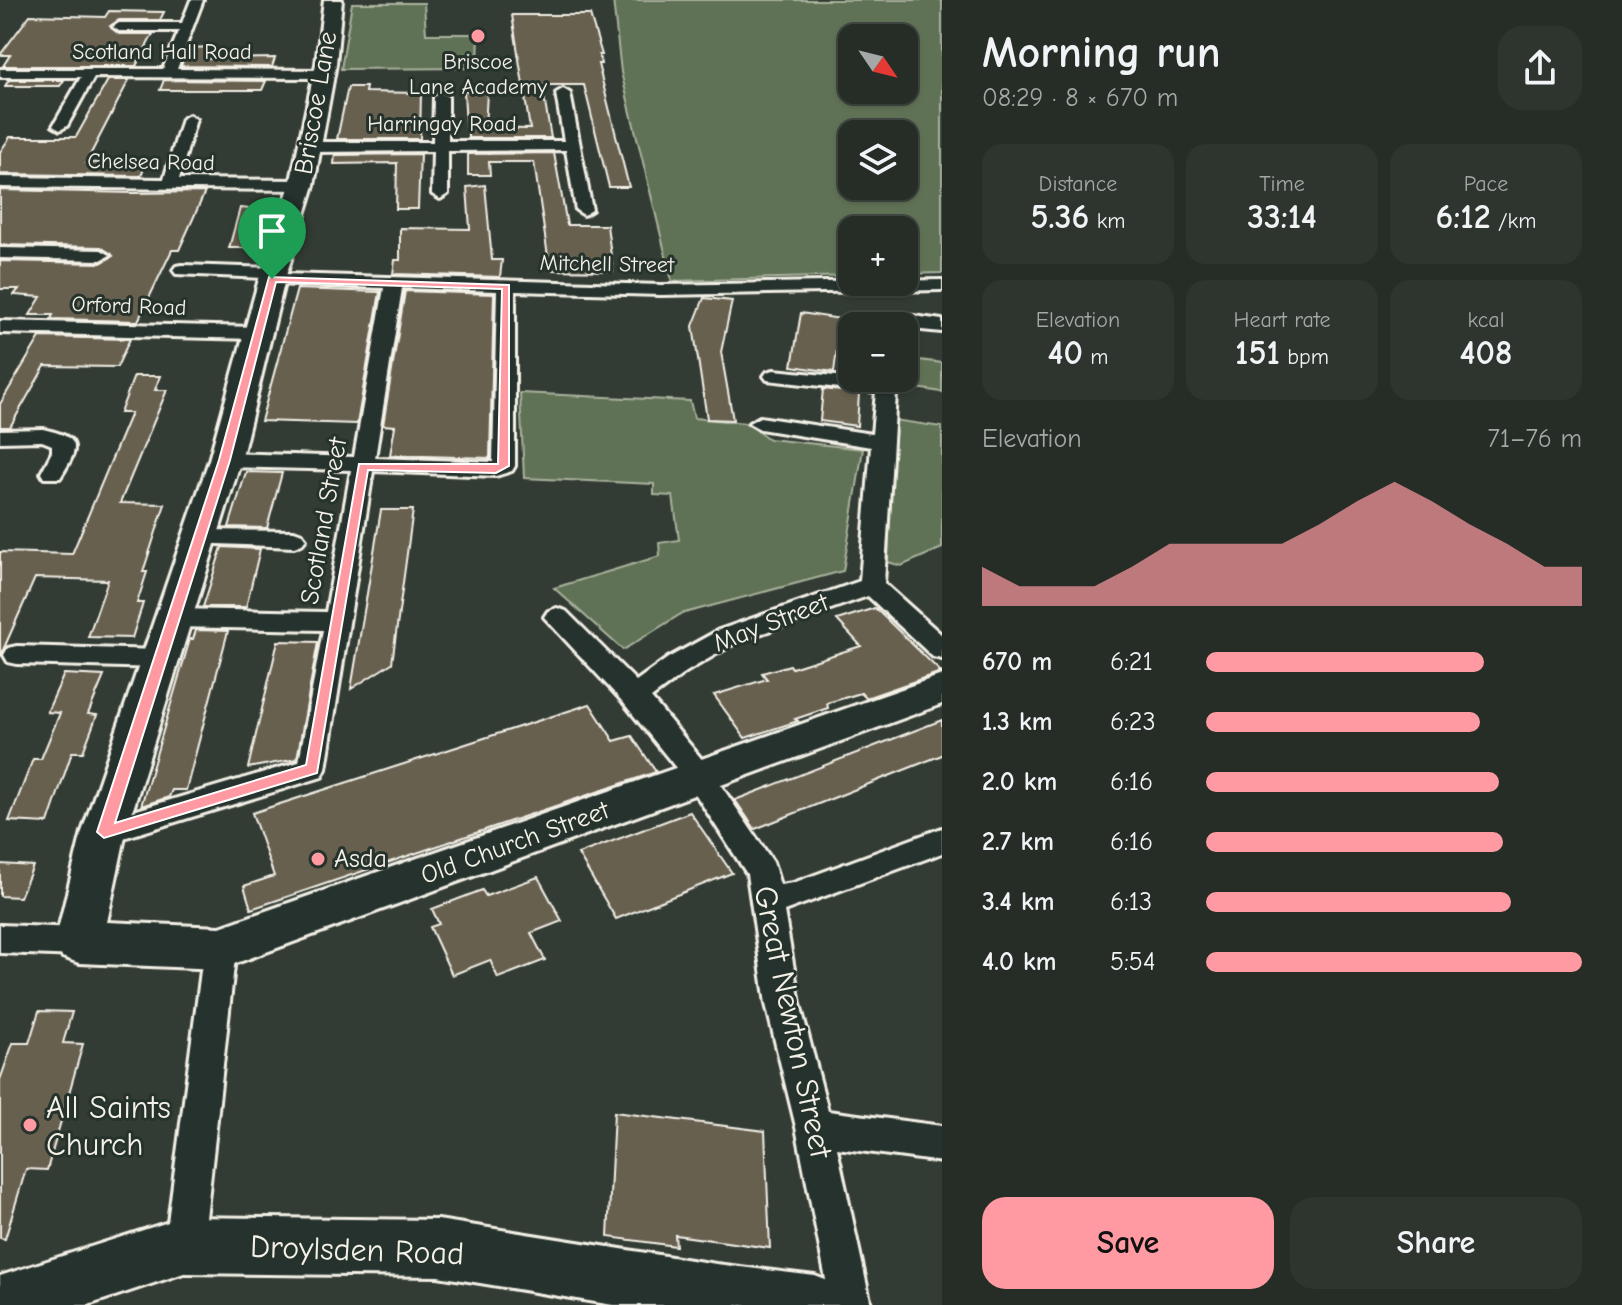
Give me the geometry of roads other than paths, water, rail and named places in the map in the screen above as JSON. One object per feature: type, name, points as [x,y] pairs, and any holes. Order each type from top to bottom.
[{"type":"street","points":[[168,74],[197,0]]},
{"type":"street","name":"Briscoe Lane","points":[[79,942],[104,832],[225,460],[257,333],[302,185],[324,74],[333,0]]},
{"type":"street","points":[[119,27],[185,27]]},
{"type":"street","name":"Scotland Hall Road","points":[[0,73],[324,74]]},
{"type":"street","points":[[60,126],[90,73]]},
{"type":"street","points":[[563,93],[584,210]]},
{"type":"street","points":[[440,194],[441,97]]},
{"type":"street","points":[[170,184],[189,119]]},
{"type":"street","name":"Harringay Road","points":[[311,147],[573,145]]},
{"type":"street","name":"Chelsea Road","points":[[0,182],[302,185]]},
{"type":"street","points":[[0,253],[101,255]]},
{"type":"street","name":"Mitchell Street","points":[[182,270],[506,287],[661,290],[942,285]]},
{"type":"street","name":"Scotland Street","points":[[104,832],[312,769],[394,283]]},
{"type":"street","points":[[225,460],[311,461],[363,467],[496,469],[504,466],[506,287]]},
{"type":"street","points":[[918,325],[942,326]]},
{"type":"street","points":[[0,346],[6,327]]},
{"type":"street","name":"Orford Road","points":[[6,327],[257,333]]},
{"type":"street","points":[[774,376],[838,379]]},
{"type":"street","points":[[886,392],[872,586],[942,650]]},
{"type":"street","points":[[760,423],[808,433],[883,442]]},
{"type":"street","points":[[0,436],[43,435],[63,441],[63,452],[52,473]]},
{"type":"street","points":[[199,538],[294,539]]},
{"type":"street","name":"May Street","points":[[634,697],[677,665],[728,636],[872,586]]},
{"type":"street","name":"Great Newton Street","points":[[557,617],[634,697],[699,776],[762,871],[783,1004],[814,1127],[851,1305]]},
{"type":"street","points":[[174,618],[335,621]]},
{"type":"street","points":[[17,655],[160,659]]},
{"type":"street","name":"Old Church Street","points":[[79,942],[220,948],[942,689]]},
{"type":"street","points":[[769,900],[794,896],[942,840]]},
{"type":"street","points":[[0,939],[79,942]]},
{"type":"street","points":[[184,1245],[220,948]]},
{"type":"street","points":[[814,1127],[942,1144]]},
{"type":"street","name":"Droylsden Road","points":[[0,1305],[184,1245],[438,1248],[716,1293],[815,1305]]},
{"type":"place","name":"Briscoe Lane Academy","points":[[478,36]]},
{"type":"place","name":"Asda","points":[[318,859]]},
{"type":"place","name":"All Saints Church","points":[[30,1125]]}]
